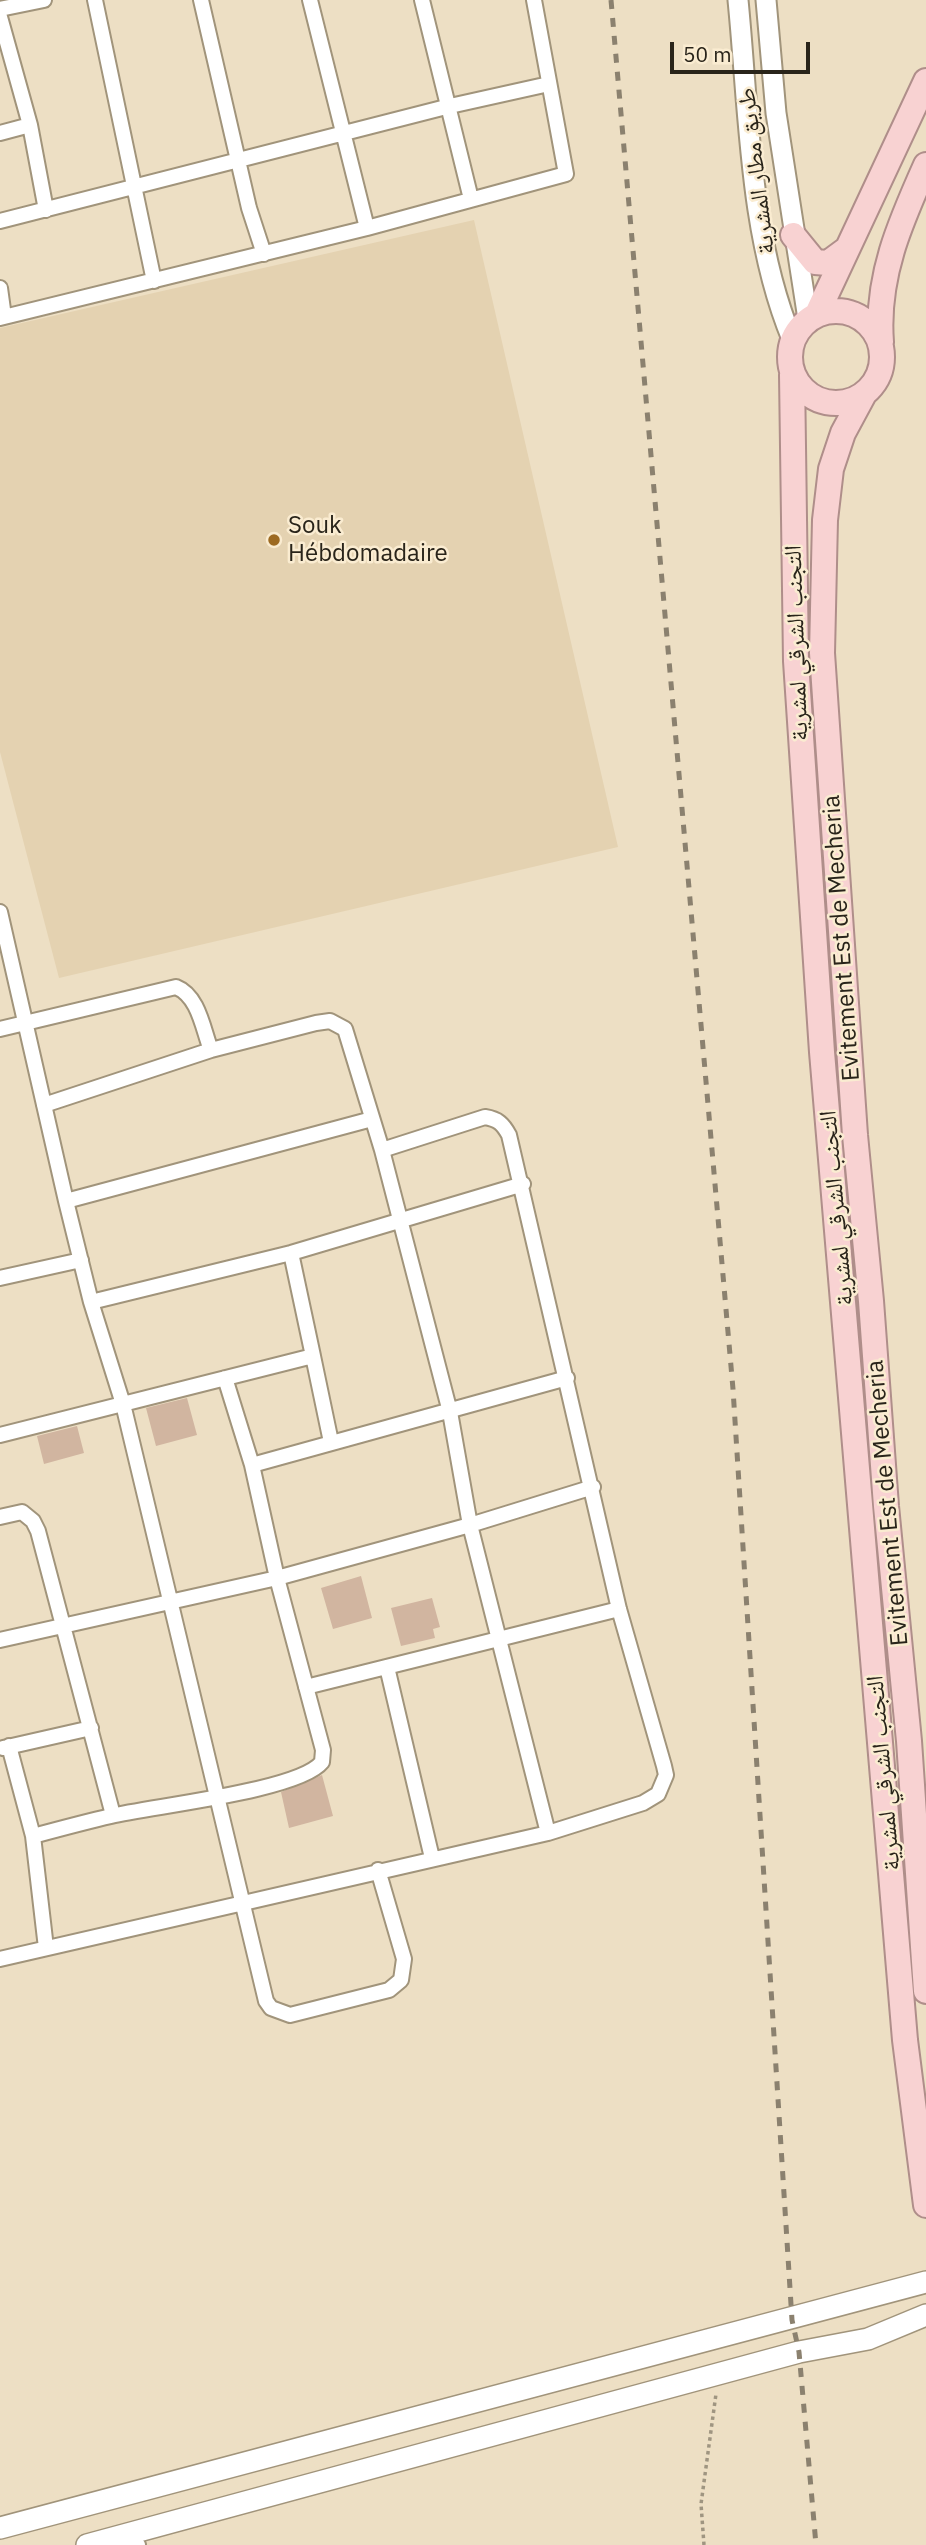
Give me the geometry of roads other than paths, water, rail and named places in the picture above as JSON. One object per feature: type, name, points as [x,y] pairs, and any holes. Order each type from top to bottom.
[{"type":"highway","points":[[926,81],[847,249],[812,316],[792,339],[789,357],[792,375],[801,389],[815,399],[832,404],[849,402],[864,394],[878,374],[882,349],[879,310],[886,267],[900,223],[926,164]]},
{"type":"highway","points":[[793,235],[815,262],[828,263],[847,249]]},
{"type":"highway","points":[[812,316],[834,310],[851,312],[866,321],[877,334],[882,349]]},
{"type":"highway","name":"التجنب الشرقي لمشرية","points":[[792,375],[796,661],[822,1052],[905,2040],[926,2205]]},
{"type":"highway","name":"Evitement Est de Mecheria","points":[[864,394],[843,433],[831,469],[825,520],[822,653],[855,1135],[909,1741],[926,1991]]},
{"type":"main road","points":[[0,2528],[926,2282]]},
{"type":"main road","points":[[87,2545],[799,2352],[868,2339],[926,2315]]},
{"type":"street","points":[[0,9],[44,0]]},
{"type":"street","points":[[95,0],[155,281]]},
{"type":"street","points":[[201,0],[238,162],[264,254]]},
{"type":"street","points":[[310,0],[367,228]]},
{"type":"street","points":[[422,0],[471,199]]},
{"type":"street","points":[[0,288],[2,317],[367,228],[566,174],[534,0]]},
{"type":"street","name":"طريق مطار المشرية","points":[[738,0],[759,211],[778,305],[792,339]]},
{"type":"street","name":"طريق مطار المشرية","points":[[766,0],[776,113],[793,235],[812,316]]},
{"type":"street","points":[[0,18],[30,125],[46,210]]},
{"type":"street","points":[[0,221],[135,189],[450,106],[549,84]]},
{"type":"street","points":[[0,133],[30,125]]},
{"type":"street","points":[[0,912],[66,1201],[92,1302],[123,1404],[266,2001],[271,2008],[290,2015],[389,1990],[401,1980],[404,1959],[378,1870]]},
{"type":"street","points":[[0,1029],[176,987],[184,990],[195,1004],[211,1051]]},
{"type":"street","points":[[44,1105],[211,1051],[316,1023],[338,1024],[350,1040],[382,1150],[450,1412],[470,1525],[501,1637],[548,1833]]},
{"type":"street","points":[[0,1959],[548,1833],[643,1803],[654,1798],[662,1787],[666,1775],[660,1744],[619,1609],[523,1184],[509,1135],[495,1118],[473,1121],[382,1150]]},
{"type":"street","points":[[66,1201],[372,1119]]},
{"type":"street","points":[[92,1302],[291,1253],[523,1184]]},
{"type":"street","points":[[291,1253],[331,1442]]},
{"type":"street","points":[[0,1278],[81,1260]]},
{"type":"street","points":[[0,1435],[313,1356]]},
{"type":"street","points":[[33,1836],[113,1815],[218,1798],[304,1774],[322,1762],[323,1750],[277,1578],[252,1465],[225,1378]]},
{"type":"street","points":[[252,1465],[568,1378]]},
{"type":"street","points":[[0,1640],[277,1578],[470,1525],[593,1487]]},
{"type":"street","points":[[0,1517],[22,1512],[33,1521],[113,1815]]},
{"type":"street","points":[[306,1688],[619,1609]]},
{"type":"street","points":[[387,1667],[432,1858]]},
{"type":"street","points":[[46,1948],[33,1836],[5,1748],[91,1728]]},
{"type":"street","points":[[113,2538],[138,2545]]},
{"type":"railway","points":[[611,0],[733,1389],[792,2320],[799,2352],[816,2545]]},
{"type":"place","name":"Souk Hébdomadaire","points":[[274,540]]}]
